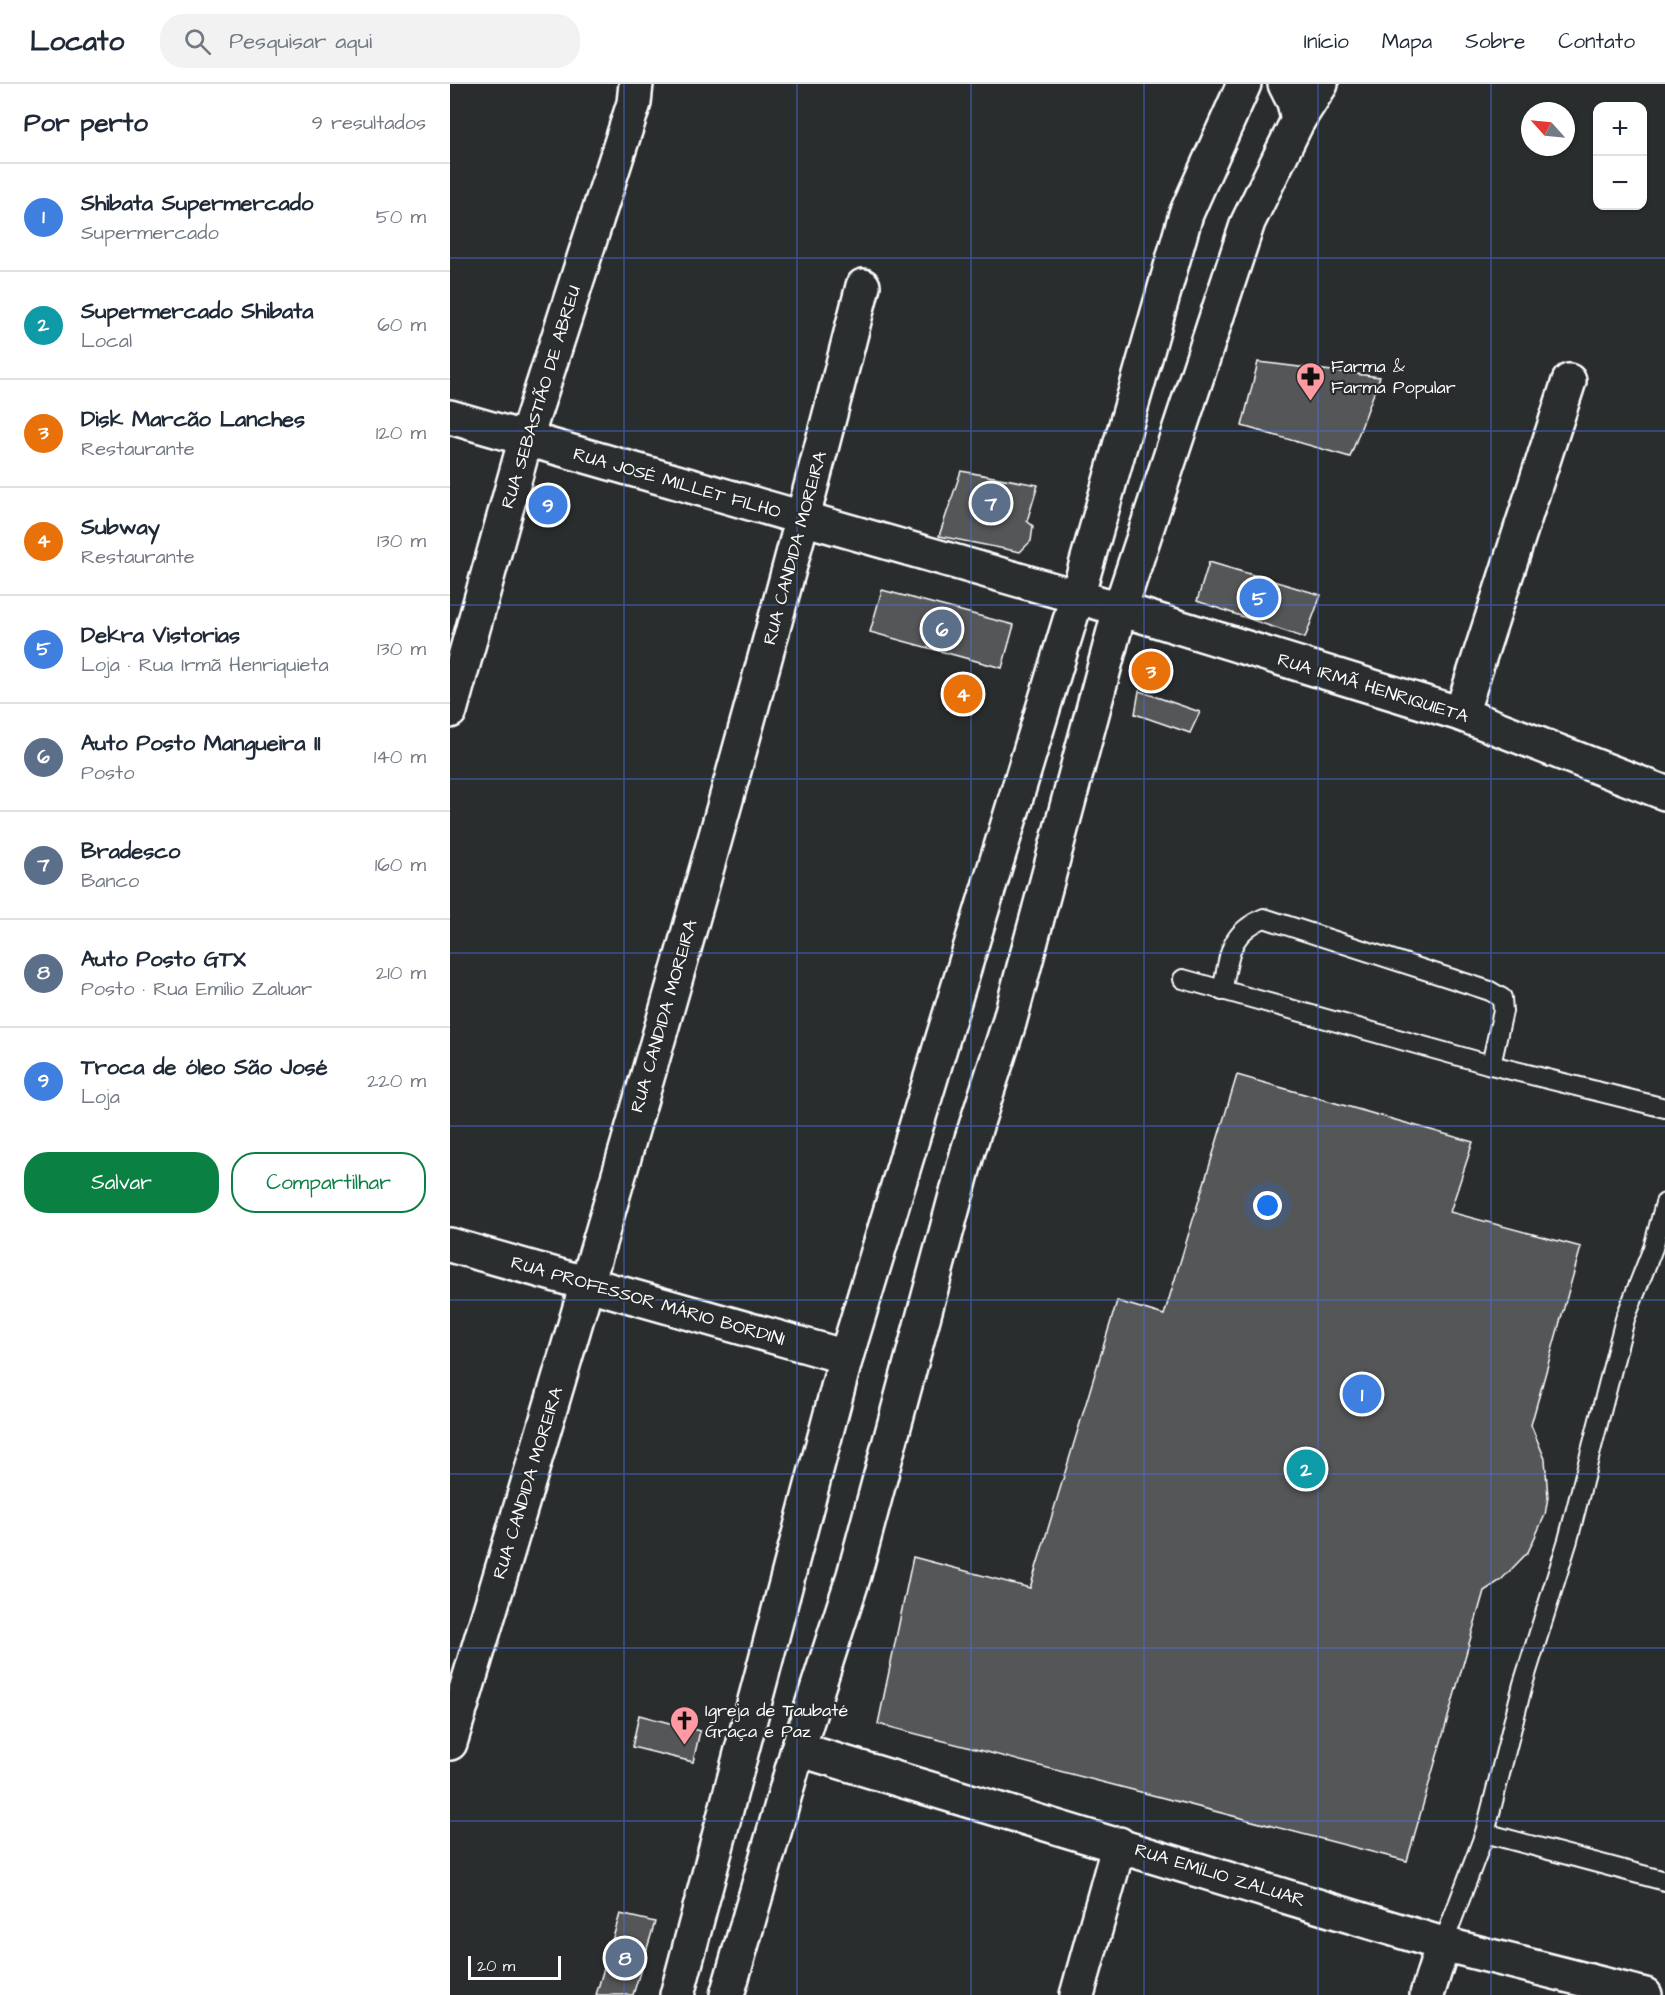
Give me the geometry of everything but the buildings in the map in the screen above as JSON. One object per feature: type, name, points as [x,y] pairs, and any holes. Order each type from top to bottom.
[{"type":"street","name":"RUA SEBASTIÃO DE ABREU","points":[[450,711],[526,438],[634,103],[636,84]]},
{"type":"street","points":[[677,1995],[846,1357],[1077,597],[1186,214],[1244,84]]},
{"type":"street","points":[[1285,84],[1294,102],[1298,120]]},
{"type":"street","points":[[727,1995],[798,1749],[854,1575],[968,1151],[1009,1023],[1120,609],[1248,222],[1298,120],[1321,84]]},
{"type":"street","name":"RUA CANDIDA MOREIRA","points":[[450,1743],[588,1283],[804,520],[863,286]]},
{"type":"street","points":[[1461,714],[1569,381]]},
{"type":"street","name":"RUA JOSÉ MILLET FILHO","points":[[450,417],[1077,597]]},
{"type":"street","name":"RUA IRMÃ HENRIQUIETA","points":[[1077,597],[1461,714],[1665,793]]},
{"type":"street","name":"RUA PROFESSOR MÁRIO BORDINI","points":[[450,1245],[846,1357]]},
{"type":"street","name":"RUA EMÍLIO ZALUAR","points":[[798,1749],[1119,1844],[1443,1944],[1645,1995]]},
{"type":"street","points":[[1077,1995],[1119,1844]]},
{"type":"street","points":[[1427,1995],[1443,1944]]},
{"type":"lane","points":[[1221,991],[1233,943],[1246,926],[1264,918],[1490,991],[1502,998],[1503,1011],[1491,1065]]},
{"type":"lane","points":[[1183,979],[1491,1065],[1665,1108]]},
{"type":"lane","points":[[1443,1944],[1485,1833],[1523,1684],[1568,1540],[1625,1319],[1653,1248],[1665,1203]]},
{"type":"lane","points":[[1485,1833],[1665,1881]]},
{"type":"place","name":"Farma & Farma Popular","points":[[1310,402]]},
{"type":"place","name":"Bradesco","points":[[991,503]]},
{"type":"place","name":"Troca de óleo São José","points":[[548,505]]},
{"type":"place","name":"Dekra Vistorias","points":[[1259,598]]},
{"type":"place","name":"Auto Posto Mangueira II","points":[[942,629]]},
{"type":"place","name":"Disk Marcão Lanches","points":[[1151,671]]},
{"type":"place","name":"Subway","points":[[963,694]]},
{"type":"place","name":"Shibata Supermercado","points":[[1362,1394]]},
{"type":"place","name":"Supermercado Shibata","points":[[1306,1469]]},
{"type":"place","name":"Igreja de Taubaté Graça e Paz","points":[[684,1746]]},
{"type":"place","name":"Auto Posto GTX","points":[[625,1958]]}]
